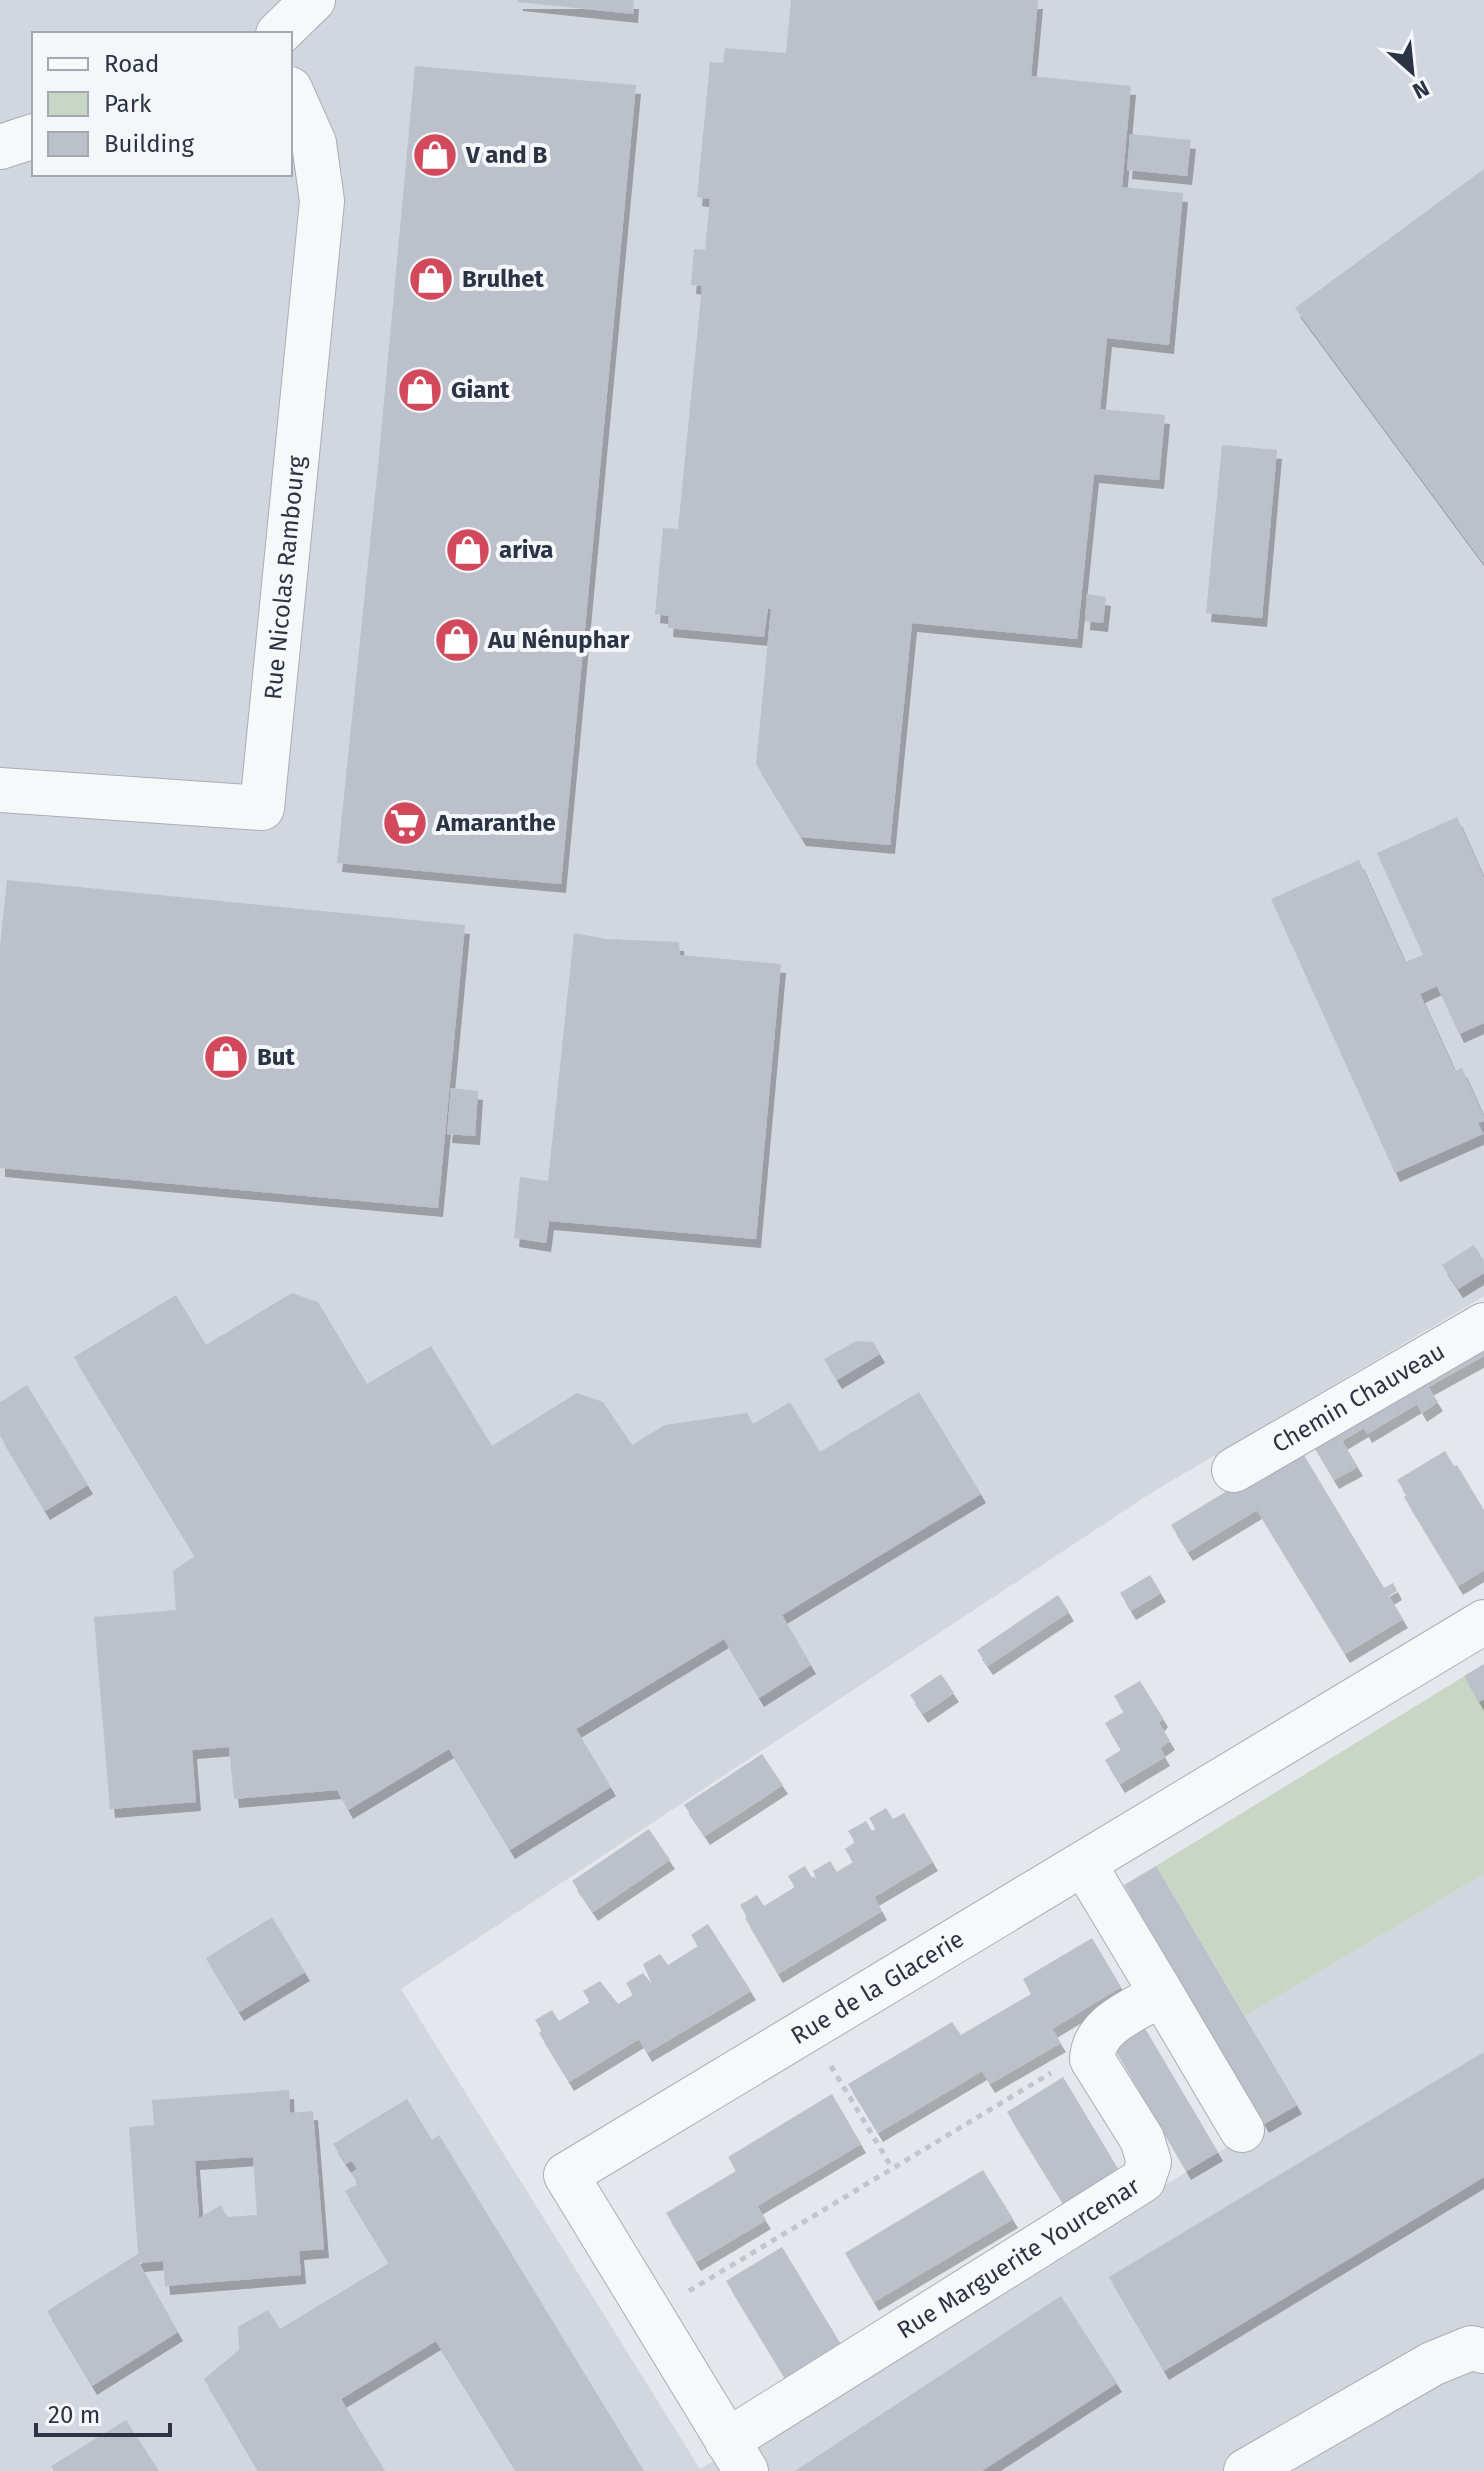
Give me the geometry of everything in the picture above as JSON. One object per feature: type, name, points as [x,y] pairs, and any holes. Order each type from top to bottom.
[{"type":"street","points":[[280,32],[313,0]]},
{"type":"street","name":"Rue Nicolas Rambourg","points":[[0,790],[262,808],[322,201],[314,143],[292,94]]},
{"type":"street","points":[[0,147],[32,137]]},
{"type":"street","name":"Chemin Chauveau","points":[[1234,1470],[1484,1325]]},
{"type":"street","name":"Rue de la Glacerie","points":[[736,2456],[566,2175],[1484,1622]]},
{"type":"street","points":[[1084,1864],[1242,2130]]},
{"type":"street","points":[[1093,2048],[1097,2036],[1158,1996],[1157,1986]]},
{"type":"street","name":"Rue Marguerite Yourcenar","points":[[736,2456],[1143,2180],[1149,2162],[1142,2139],[1092,2059],[1093,2048]]},
{"type":"street","points":[[1246,2471],[1432,2364],[1471,2348],[1484,2351]]},
{"type":"path","points":[[809,2029],[892,2168]]},
{"type":"path","points":[[651,2314],[1093,2048]]},
{"type":"shaded area","points":[[0,0],[1484,0],[1484,1296],[1151,1493],[401,1989],[700,2469],[1296,2105],[1245,2016],[1484,1874],[1484,2471],[0,2471]]},
{"type":"green space","points":[[1484,1664],[1484,1874],[1245,2016],[1156,1866]]},
{"type":"building","points":[[518,0],[634,0],[633,14]]},
{"type":"building","points":[[791,0],[1038,0],[1031,76],[1131,86],[1122,187],[1183,193],[1169,345],[1107,338],[1100,409],[1165,415],[1159,480],[1094,474],[1077,639],[912,623],[890,845],[801,837],[756,764],[771,609],[768,608],[764,637],[668,628],[669,616],[655,614],[663,528],[678,529],[702,286],[691,285],[694,249],[705,250],[710,199],[697,197],[710,62],[723,63],[725,48],[786,53]]},
{"type":"building","points":[[415,66],[636,85],[561,884],[337,863]]},
{"type":"building","points":[[1130,134],[1191,140],[1187,176],[1127,170]]},
{"type":"building","points":[[1484,169],[1484,564],[1295,308]]},
{"type":"building","points":[[1222,445],[1277,450],[1262,618],[1206,613]]},
{"type":"building","points":[[1087,594],[1106,597],[1103,623],[1085,621]]},
{"type":"building","points":[[1457,817],[1484,878],[1484,1023],[1459,1034],[1437,986],[1420,994],[1455,1071],[1462,1068],[1484,1117],[1484,1121],[1478,1123],[1483,1134],[1395,1173],[1271,899],[1359,860],[1405,962],[1423,955],[1377,853]]},
{"type":"building","name":"But","points":[[7,880],[465,925],[438,1208],[0,1168],[0,946]]},
{"type":"building","points":[[574,933],[606,939],[679,942],[680,955],[781,964],[756,1239],[549,1221],[546,1243],[514,1238],[520,1177],[548,1181]]},
{"type":"building","points":[[451,1088],[478,1091],[475,1136],[447,1134]]},
{"type":"building","points":[[1474,1245],[1484,1261],[1484,1273],[1458,1289],[1442,1265]]},
{"type":"building","points":[[292,1293],[318,1302],[367,1384],[431,1346],[492,1446],[577,1393],[603,1402],[632,1445],[665,1425],[747,1413],[753,1424],[790,1402],[820,1452],[919,1392],[981,1494],[782,1615],[811,1665],[759,1698],[724,1639],[576,1729],[611,1787],[510,1850],[449,1749],[348,1810],[337,1790],[234,1799],[229,1747],[192,1750],[196,1802],[110,1809],[94,1617],[176,1610],[173,1571],[195,1556],[74,1357],[176,1295],[206,1345]]},
{"type":"building","points":[[1484,1335],[1484,1356],[1428,1387],[1438,1402],[1422,1413],[1417,1404],[1367,1434],[1364,1428],[1342,1441],[1358,1467],[1334,1480],[1310,1440]]},
{"type":"building","points":[[856,1341],[873,1342],[880,1354],[837,1380],[824,1359]]},
{"type":"building","points":[[27,1385],[88,1485],[45,1511],[0,1436],[0,1402]]},
{"type":"building","points":[[1299,1447],[1384,1588],[1393,1583],[1397,1591],[1389,1596],[1403,1619],[1345,1654],[1257,1510],[1188,1552],[1171,1525]]},
{"type":"building","points":[[1445,1451],[1484,1510],[1484,1570],[1458,1586],[1404,1497],[1407,1495],[1397,1480]]},
{"type":"building","points":[[1150,1575],[1161,1593],[1131,1611],[1120,1593]]},
{"type":"building","points":[[1058,1595],[1069,1612],[988,1666],[977,1650]]},
{"type":"building","points":[[1484,1664],[1484,1699],[1479,1702],[1464,1676]]},
{"type":"building","points":[[941,1674],[954,1693],[923,1714],[910,1695]]},
{"type":"building","points":[[1140,1681],[1163,1718],[1159,1723],[1170,1741],[1160,1748],[1165,1757],[1120,1784],[1105,1760],[1121,1750],[1105,1723],[1124,1712],[1114,1696]]},
{"type":"building","points":[[762,1754],[783,1785],[705,1836],[684,1805]]},
{"type":"building","points":[[886,1808],[893,1819],[904,1813],[933,1862],[874,1897],[882,1911],[778,1974],[740,1905],[757,1895],[764,1906],[795,1887],[788,1876],[805,1866],[818,1883],[813,1871],[830,1861],[837,1872],[853,1862],[845,1849],[855,1842],[848,1831],[866,1821],[872,1831],[876,1829],[869,1818]]},
{"type":"building","points":[[649,1829],[670,1860],[593,1912],[572,1881]]},
{"type":"building","points":[[1156,1866],[1297,2105],[1264,2124],[1124,1885]]},
{"type":"building","points":[[272,1917],[305,1972],[239,2012],[206,1958]]},
{"type":"building","points":[[708,1924],[751,1991],[647,2053],[639,2039],[569,2082],[539,2033],[542,2031],[535,2020],[552,2010],[559,2021],[590,2002],[583,1991],[600,1981],[618,2004],[633,1995],[626,1983],[643,1973],[652,1984],[643,1964],[660,1954],[668,1965],[698,1946],[691,1935]]},
{"type":"building","points":[[1092,1938],[1121,1987],[1052,2029],[1061,2043],[990,2084],[982,2071],[878,2133],[848,2084],[952,2022],[961,2035],[1031,1994],[1023,1979]]},
{"type":"building","points":[[1143,2025],[1218,2152],[1186,2171],[1112,2044]]},
{"type":"building","points":[[1484,2052],[1484,2177],[1164,2371],[1109,2277]]},
{"type":"building","points":[[1063,2077],[1126,2182],[1070,2215],[1007,2112]]},
{"type":"building","points":[[289,2090],[290,2113],[313,2111],[324,2249],[299,2251],[301,2275],[165,2286],[163,2261],[139,2263],[178,2332],[92,2386],[47,2311],[138,2254],[129,2127],[154,2125],[152,2100]],"holes":[[[253,2157],[257,2215],[227,2217],[221,2205],[199,2218],[195,2161]]]},
{"type":"building","points":[[832,2094],[861,2144],[757,2206],[766,2220],[696,2262],[666,2213],[736,2171],[728,2157]]},
{"type":"building","points":[[407,2099],[432,2140],[439,2135],[644,2471],[516,2471],[436,2341],[341,2399],[385,2471],[258,2471],[204,2379],[239,2350],[238,2327],[268,2310],[280,2329],[389,2263],[345,2191],[358,2184],[351,2173],[357,2169],[352,2161],[346,2164],[333,2144]]},
{"type":"building","points":[[983,2170],[1013,2219],[874,2302],[845,2253]]},
{"type":"building","points":[[782,2247],[845,2351],[789,2385],[726,2281]]},
{"type":"building","points":[[1061,2296],[1117,2383],[982,2471],[795,2471]]},
{"type":"building","points":[[126,2420],[159,2471],[54,2471],[51,2466]]},
{"type":"place","name":"V and B","points":[[435,155]]},
{"type":"place","name":"Brulhet","points":[[431,279]]},
{"type":"place","name":"Giant","points":[[420,390]]},
{"type":"place","name":"ariva","points":[[468,550]]},
{"type":"place","name":"Au Nénuphar","points":[[457,640]]},
{"type":"place","name":"Amaranthe","points":[[405,823]]},
{"type":"place","name":"But","points":[[226,1057]]}]
